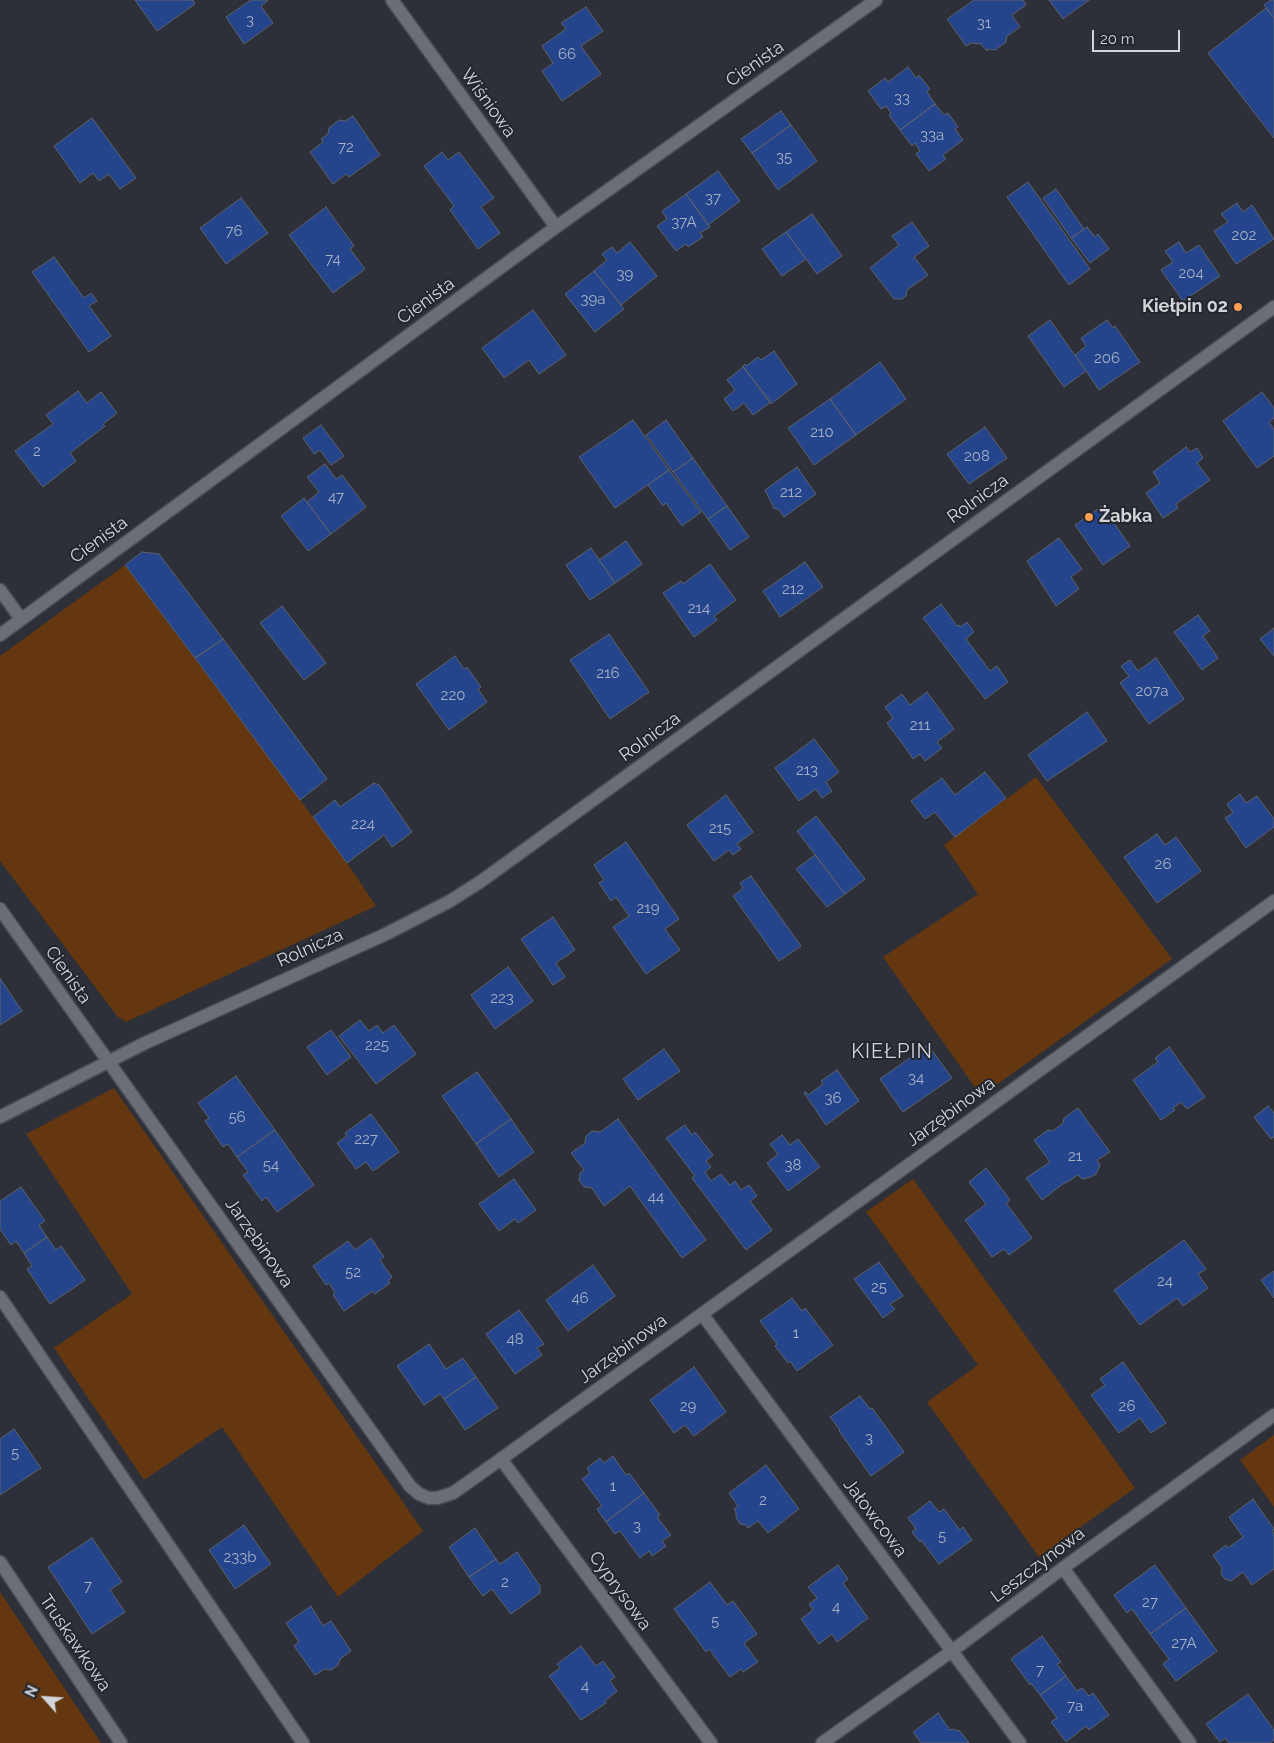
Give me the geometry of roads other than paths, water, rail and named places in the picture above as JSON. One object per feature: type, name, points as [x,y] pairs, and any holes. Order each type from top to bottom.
[{"type":"street","name":"Wiśniowa","points":[[392,0],[556,227]]},
{"type":"street","name":"Cienista","points":[[0,635],[556,227],[876,0]]},
{"type":"street","name":"Rolnicza","points":[[0,1117],[180,1027],[386,934],[450,901],[480,882],[1274,307]]},
{"type":"street","points":[[0,590],[21,619]]},
{"type":"street","name":"Jarzębinowa","points":[[108,1062],[410,1486],[419,1494],[429,1498],[437,1498],[453,1493],[502,1459],[1274,901]]},
{"type":"street","name":"Cienista","points":[[0,909],[108,1062]]},
{"type":"street","points":[[0,1297],[303,1743]]},
{"type":"street","name":"Jałowcowa","points":[[702,1314],[1020,1743]]},
{"type":"street","name":"Leszczynowa","points":[[822,1743],[952,1651],[1062,1568],[1274,1415]]},
{"type":"street","name":"Cyprysowa","points":[[502,1459],[711,1743]]},
{"type":"street","name":"Truskawkowa","points":[[0,1562],[121,1743]]},
{"type":"street","points":[[1062,1568],[1190,1743]]},
{"type":"place","name":"Kiełpin 02","points":[[1238,307]]},
{"type":"place","name":"Żabka","points":[[1089,517]]},
{"type":"district","name":"KIEŁPIN","points":[[892,1052]]}]
